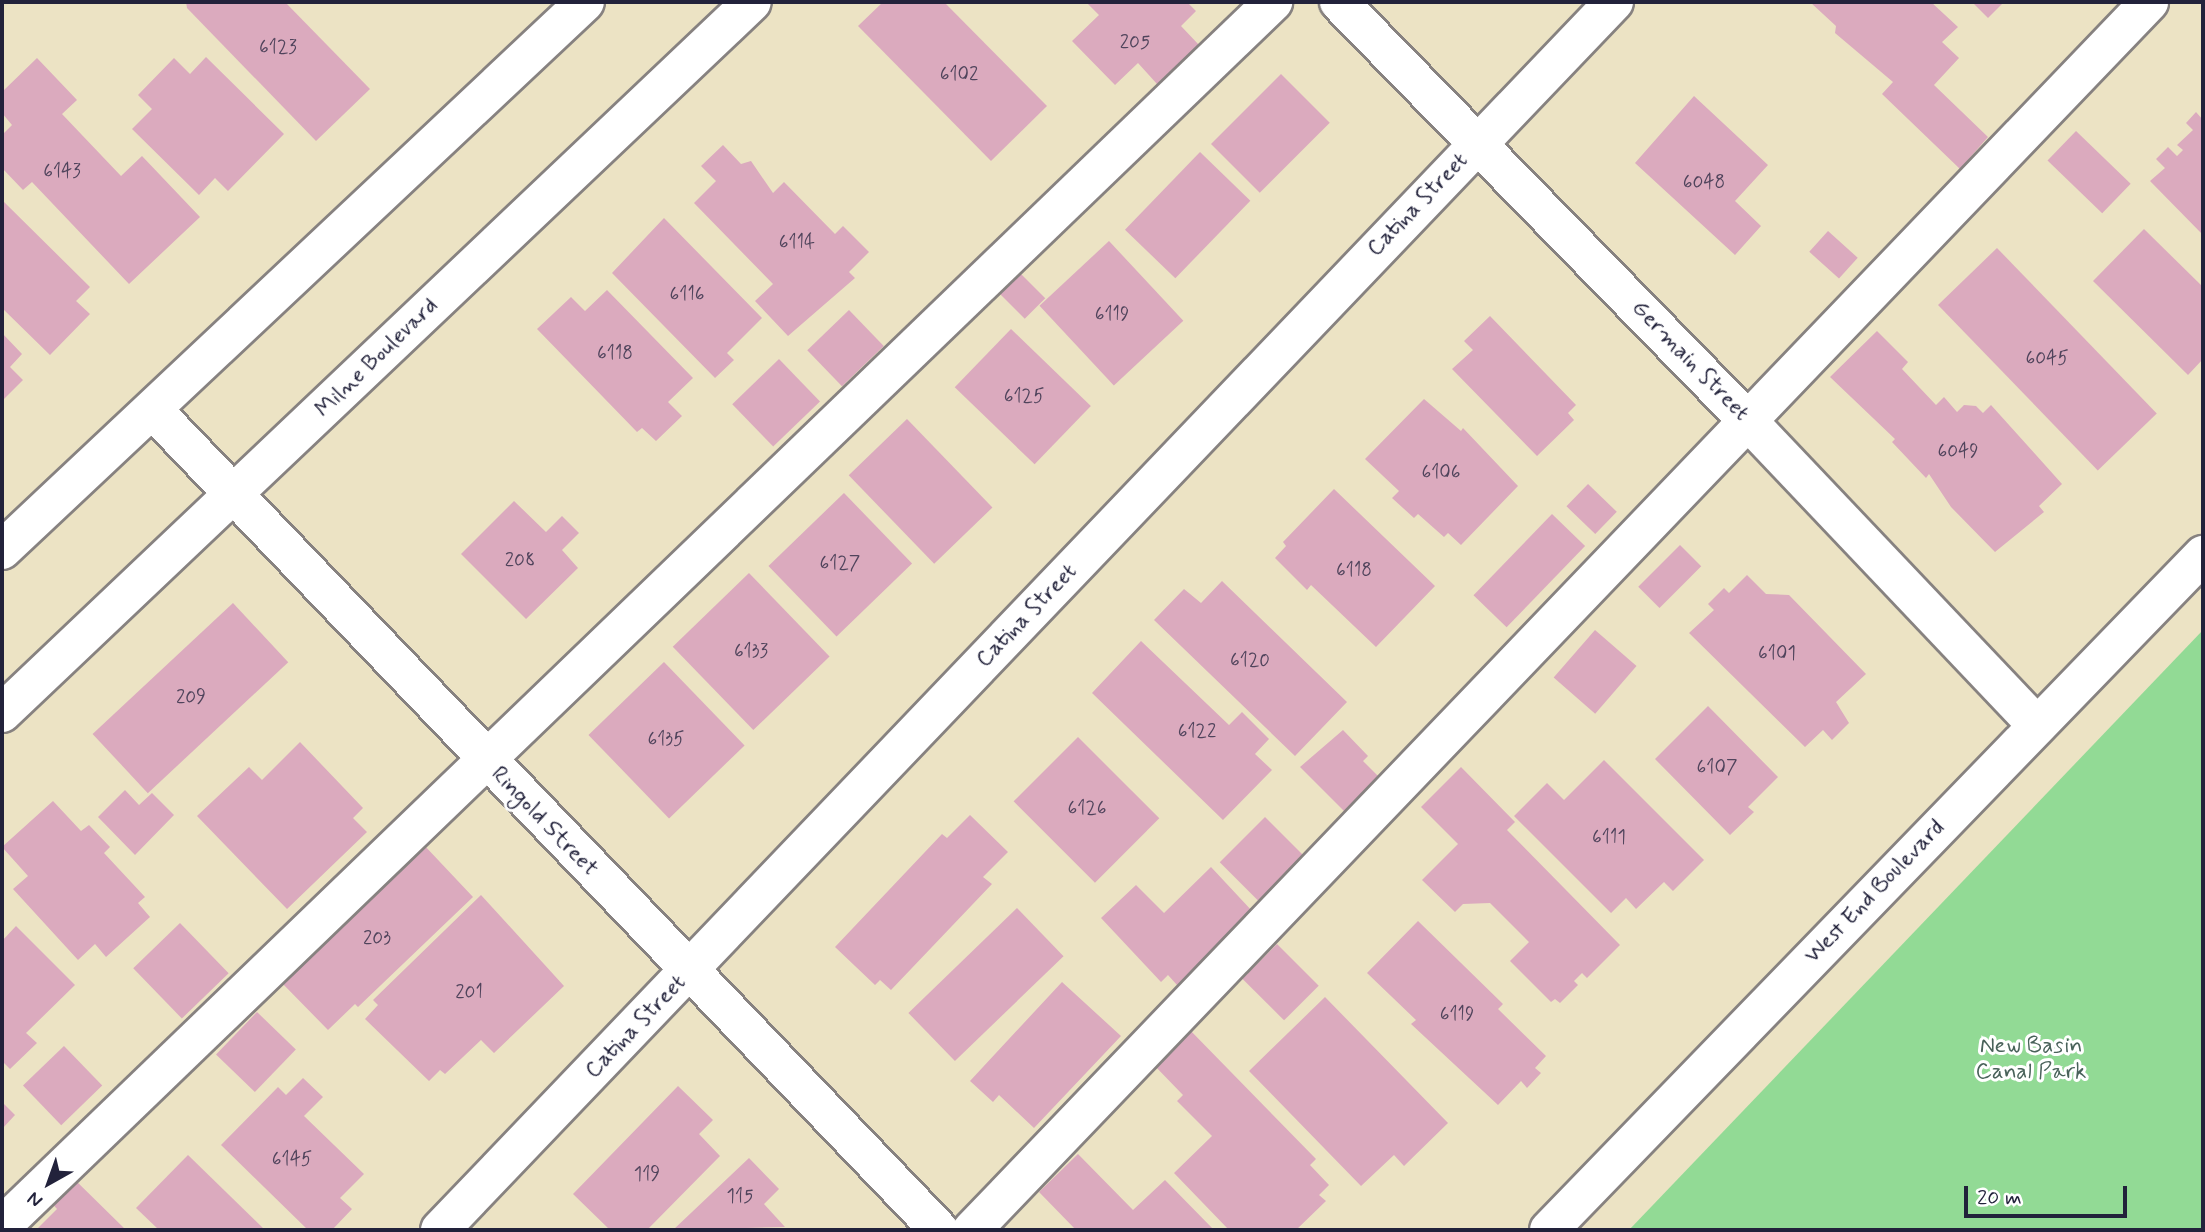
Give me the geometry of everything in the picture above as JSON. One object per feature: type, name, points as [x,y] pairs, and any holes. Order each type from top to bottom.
[{"type":"street","points":[[2,550],[585,2]]},
{"type":"street","name":"Milne Boulevard","points":[[2,713],[752,2]]},
{"type":"street","points":[[2,1226],[1273,2]]},
{"type":"street","name":"Germain Street","points":[[1339,2],[1748,421],[2036,725]]},
{"type":"street","name":"Catina Street","points":[[440,1230],[1614,2]]},
{"type":"street","points":[[972,1230],[2149,2]]},
{"type":"street","name":"Ringold Street","points":[[153,410],[485,761],[939,1230]]},
{"type":"street","name":"West End Boulevard","points":[[1549,1230],[2203,555]]},
{"type":"green space","name":"New Basin Canal Park","points":[[2203,630],[2203,1230],[1629,1230]]},
{"type":"building","points":[[186,2],[285,2],[370,89],[316,141],[187,8]]},
{"type":"building","points":[[883,2],[944,2],[1047,106],[991,161],[858,26]]},
{"type":"building","points":[[1086,2],[1187,2],[1196,11],[1181,26],[1199,45],[1157,84],[1138,63],[1115,85],[1072,41],[1099,15]]},
{"type":"building","points":[[1810,2],[1931,2],[1958,27],[1942,42],[1959,58],[1934,85],[1988,137],[1960,169],[1882,94],[1893,82],[1835,33],[1836,26]]},
{"type":"building","points":[[1972,2],[2004,2],[1988,18]]},
{"type":"building","points":[[206,57],[284,134],[228,191],[215,178],[199,195],[132,129],[152,109],[138,95],[174,58],[190,74]]},
{"type":"building","points":[[37,58],[77,100],[62,114],[121,176],[142,156],[200,217],[129,284],[32,182],[23,190],[2,168],[2,135],[12,125],[2,113],[2,92]]},
{"type":"building","points":[[1281,74],[1330,123],[1260,193],[1211,144]]},
{"type":"building","points":[[1694,96],[1768,165],[1735,201],[1761,226],[1735,255],[1635,163]]},
{"type":"building","points":[[2196,112],[2203,120],[2203,235],[2150,181],[2165,168],[2156,159],[2168,147],[2177,156],[2183,150],[2177,145],[2193,130],[2186,123]]},
{"type":"building","points":[[2076,131],[2131,184],[2102,213],[2048,160]]},
{"type":"building","points":[[723,145],[741,164],[751,161],[773,193],[784,182],[835,234],[843,226],[869,252],[849,272],[855,278],[788,336],[755,301],[773,284],[694,203],[716,181],[701,166]]},
{"type":"building","points":[[1200,152],[1250,201],[1175,278],[1125,230]]},
{"type":"building","points":[[2,200],[90,287],[76,301],[90,314],[50,355],[2,308]]},
{"type":"building","points":[[664,218],[762,318],[727,353],[734,360],[715,378],[612,273]]},
{"type":"building","points":[[2144,229],[2203,287],[2203,359],[2188,375],[2093,281]]},
{"type":"building","points":[[1828,231],[1858,258],[1839,279],[1809,252]]},
{"type":"building","points":[[1109,241],[1183,321],[1114,386],[1040,306]]},
{"type":"building","points":[[1997,248],[2157,413],[2098,470],[1938,305]]},
{"type":"building","points":[[1017,270],[1045,298],[1025,319],[996,291]]},
{"type":"building","points":[[607,290],[693,378],[668,402],[682,416],[656,441],[642,428],[637,432],[537,329],[571,297],[585,311]]},
{"type":"building","points":[[849,310],[884,346],[842,386],[807,350]]},
{"type":"building","points":[[1490,316],[1576,405],[1568,413],[1574,420],[1537,456],[1452,369],[1473,350],[1464,341]]},
{"type":"building","points":[[1011,329],[1091,406],[1035,464],[955,387]]},
{"type":"building","points":[[1877,331],[1908,362],[1902,369],[1936,405],[1944,397],[1957,412],[1964,405],[1976,406],[1983,413],[1991,405],[2062,484],[2039,506],[2044,512],[1995,552],[1951,507],[1929,474],[1926,478],[1892,442],[1895,439],[1830,377]]},
{"type":"building","points":[[2,333],[22,354],[10,367],[23,380],[2,401]]},
{"type":"building","points":[[779,359],[820,401],[773,447],[732,404]]},
{"type":"building","points":[[1424,399],[1461,431],[1463,428],[1518,486],[1461,545],[1448,533],[1444,537],[1418,514],[1414,518],[1392,498],[1399,491],[1365,459]]},
{"type":"building","points":[[907,419],[992,507],[934,564],[849,475]]},
{"type":"building","points":[[1588,484],[1617,512],[1595,534],[1566,506]]},
{"type":"building","points":[[1334,489],[1435,586],[1376,647],[1311,585],[1307,590],[1275,558],[1286,546],[1283,542]]},
{"type":"building","points":[[844,493],[912,563],[837,636],[768,566]]},
{"type":"building","points":[[514,501],[546,532],[562,516],[579,533],[562,550],[578,568],[526,619],[461,554]]},
{"type":"building","points":[[1552,514],[1585,546],[1507,627],[1474,595]]},
{"type":"building","points":[[1680,545],[1701,566],[1659,608],[1638,587]]},
{"type":"building","points":[[749,573],[830,656],[753,730],[673,647]]},
{"type":"building","points":[[1747,575],[1766,594],[1789,595],[1866,674],[1836,702],[1849,723],[1832,740],[1823,730],[1805,747],[1689,633],[1714,610],[1708,604],[1724,588],[1729,593]]},
{"type":"building","points":[[1222,581],[1347,702],[1295,756],[1154,620],[1184,589],[1201,603]]},
{"type":"building","points":[[233,603],[288,662],[148,793],[93,734]]},
{"type":"building","points":[[1595,630],[1637,666],[1595,714],[1554,678]]},
{"type":"building","points":[[1141,641],[1229,725],[1242,712],[1269,739],[1255,754],[1272,770],[1223,820],[1092,693]]},
{"type":"building","points":[[664,662],[745,745],[669,818],[588,735]]},
{"type":"building","points":[[1708,706],[1778,777],[1748,807],[1754,812],[1730,835],[1655,759]]},
{"type":"building","points":[[1343,730],[1368,756],[1363,761],[1382,780],[1347,814],[1300,767]]},
{"type":"building","points":[[1078,737],[1159,818],[1095,883],[1014,801]]},
{"type":"building","points":[[300,742],[363,808],[353,818],[367,832],[287,909],[197,816],[249,767],[262,780]]},
{"type":"building","points":[[1604,760],[1704,860],[1673,891],[1664,882],[1636,909],[1626,898],[1611,913],[1514,816],[1547,783],[1564,800]]},
{"type":"building","points":[[1461,767],[1515,822],[1507,830],[1620,945],[1587,978],[1582,973],[1574,981],[1578,985],[1560,1003],[1555,999],[1551,1002],[1510,961],[1529,942],[1490,903],[1463,904],[1455,912],[1422,880],[1458,844],[1421,807]]},
{"type":"building","points":[[125,790],[139,805],[152,793],[174,815],[135,855],[98,817]]},
{"type":"building","points":[[53,801],[81,831],[89,825],[110,847],[104,853],[145,897],[138,903],[150,917],[106,957],[95,944],[78,960],[13,889],[28,876],[2,847]]},
{"type":"building","points":[[970,815],[1008,852],[983,877],[992,884],[891,990],[880,980],[875,985],[835,947],[942,834],[947,838]]},
{"type":"building","points":[[1265,817],[1306,858],[1261,903],[1220,862]]},
{"type":"building","points":[[423,844],[473,897],[358,1007],[355,1004],[328,1030],[280,981]]},
{"type":"building","points":[[1211,867],[1253,912],[1177,985],[1168,975],[1161,982],[1101,918],[1136,885],[1164,913]]},
{"type":"building","points":[[481,895],[564,986],[494,1053],[481,1040],[445,1074],[440,1070],[429,1081],[365,1019],[378,1005],[373,1000]]},
{"type":"building","points":[[1017,908],[1064,956],[955,1061],[908,1013]]},
{"type":"building","points":[[1418,921],[1503,1004],[1498,1009],[1546,1056],[1535,1068],[1541,1073],[1527,1088],[1521,1081],[1498,1105],[1411,1024],[1416,1020],[1367,973]]},
{"type":"building","points":[[180,923],[229,973],[182,1019],[133,968]]},
{"type":"building","points":[[16,926],[75,985],[26,1033],[37,1043],[10,1069],[2,1061],[2,941]]},
{"type":"building","points":[[1277,944],[1319,986],[1284,1020],[1242,979]]},
{"type":"building","points":[[1062,982],[1121,1036],[1034,1128],[999,1095],[993,1102],[970,1081]]},
{"type":"building","points":[[1325,997],[1448,1123],[1404,1166],[1394,1155],[1361,1186],[1249,1071]]},
{"type":"building","points":[[257,1012],[296,1050],[255,1092],[216,1054]]},
{"type":"building","points":[[1187,1027],[1316,1159],[1310,1165],[1329,1185],[1319,1195],[1326,1201],[1296,1230],[1229,1230],[1174,1173],[1212,1136],[1177,1101],[1183,1095],[1151,1062]]},
{"type":"building","points":[[64,1046],[102,1086],[61,1125],[23,1086]]},
{"type":"building","points":[[303,1078],[323,1097],[304,1116],[364,1174],[340,1198],[352,1209],[332,1230],[308,1230],[221,1145],[278,1087],[286,1095]]},
{"type":"building","points":[[678,1086],[713,1120],[699,1134],[720,1156],[647,1230],[610,1230],[573,1194]]},
{"type":"building","points":[[2,1102],[15,1115],[2,1129]]},
{"type":"building","points":[[1078,1154],[1133,1210],[1165,1180],[1214,1230],[1076,1230],[1039,1192]]},
{"type":"building","points":[[188,1155],[265,1230],[159,1230],[136,1208]]},
{"type":"building","points":[[749,1158],[779,1189],[764,1204],[785,1227],[673,1230]]},
{"type":"building","points":[[70,1175],[126,1230],[38,1228],[57,1209],[47,1198]]}]
